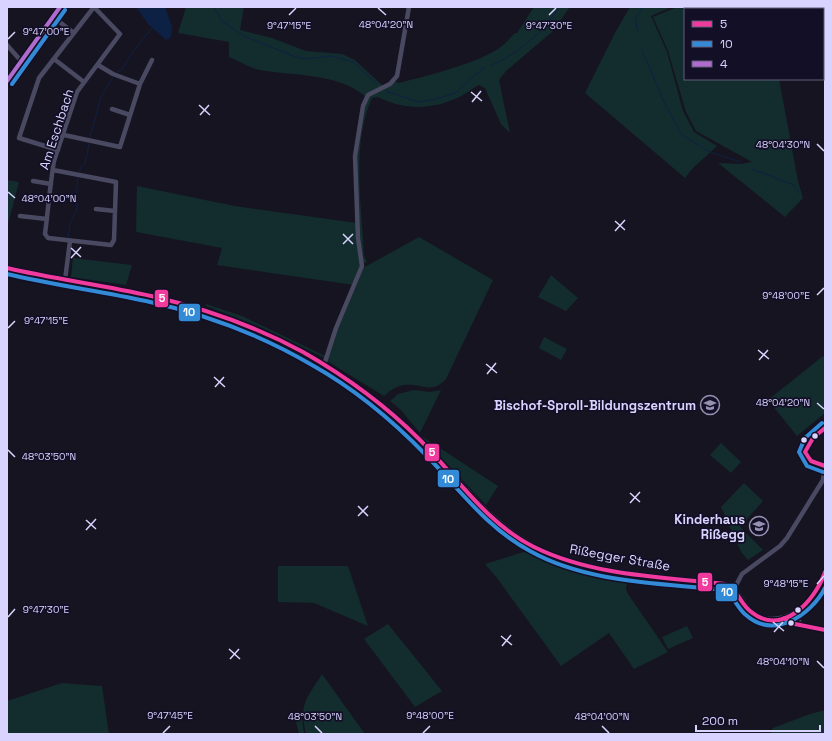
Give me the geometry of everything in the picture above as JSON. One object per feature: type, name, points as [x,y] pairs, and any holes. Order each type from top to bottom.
[{"type":"street","points":[[7,81],[60,7]]},
{"type":"street","name":"Am Eschbach","points":[[58,150],[19,138],[40,78],[94,7],[120,34],[77,92],[53,170],[45,234],[48,238],[70,241]]},
{"type":"street","points":[[324,365],[336,328],[362,266],[355,175],[355,156],[363,106],[368,95],[390,84],[398,76],[409,7]]},
{"type":"street","points":[[53,17],[74,32]]},
{"type":"street","points":[[7,45],[21,61]]},
{"type":"street","name":"Am Eschbach","points":[[54,59],[84,82]]},
{"type":"street","points":[[64,135],[120,147],[140,84],[152,60]]},
{"type":"street","points":[[98,64],[112,74],[140,84]]},
{"type":"street","points":[[112,109],[130,115]]},
{"type":"street","points":[[53,170],[116,182],[114,240],[111,245],[70,241],[65,280]]},
{"type":"street","name":"Am Eschbach","points":[[33,182],[51,184]]},
{"type":"street","points":[[96,209],[115,211]]},
{"type":"street","points":[[20,216],[47,219]]},
{"type":"street","name":"Rißegger Straße","points":[[7,268],[127,291],[203,310],[286,344],[353,383],[386,407],[432,452],[484,508],[507,529],[532,545],[562,558],[585,565],[724,584],[734,589]]},
{"type":"street","points":[[825,466],[823,480],[787,538],[780,546],[742,574],[734,589],[746,608],[753,614],[768,619],[784,618],[797,612],[813,596],[825,572]]},
{"type":"street","points":[[797,612],[800,625]]},
{"type":"street","points":[[784,618],[788,622],[825,630]]},
{"type":"green space","points":[[186,7],[244,7],[240,30],[272,38],[306,51],[342,54],[355,60],[384,87],[394,81],[399,83],[452,68],[492,52],[504,44],[515,33],[517,33],[534,7],[570,7],[552,32],[506,71],[499,80],[510,133],[501,124],[485,88],[479,85],[457,98],[437,105],[417,107],[407,106],[378,97],[372,98],[362,135],[360,155],[360,196],[364,256],[367,262],[363,263],[360,238],[356,154],[366,97],[355,89],[330,79],[256,69],[229,57],[229,42],[178,33]]},
{"type":"green space","points":[[630,7],[672,7],[651,16],[667,52],[683,111],[694,132],[717,146],[692,169],[685,178],[585,93],[616,31]]},
{"type":"green space","points":[[677,7],[763,7],[684,8],[684,80],[779,80],[798,181],[803,198],[785,217],[718,163],[741,164],[752,162],[696,131],[686,112],[668,51],[653,17]]},
{"type":"green space","points":[[7,180],[19,182],[7,228]]},
{"type":"green space","points":[[137,186],[235,206],[357,223],[361,266],[354,285],[217,265],[222,248],[136,232]]},
{"type":"green space","points":[[419,237],[493,280],[446,379],[441,384],[431,387],[404,385],[393,389],[384,396],[327,361],[337,327],[363,268]]},
{"type":"green space","points":[[73,258],[132,265],[126,285],[71,277]]},
{"type":"green space","points":[[551,275],[578,298],[566,311],[538,297]]},
{"type":"green space","points":[[206,304],[242,316],[325,356],[325,358],[258,326],[206,306]]},
{"type":"green space","points":[[205,313],[282,343],[309,358],[315,364],[269,341],[208,316],[201,320]]},
{"type":"green space","points":[[544,337],[567,349],[561,360],[539,348]]},
{"type":"green space","points":[[823,356],[825,358],[825,413],[797,436],[768,400]]},
{"type":"green space","points":[[320,365],[362,393],[408,431],[466,492],[530,548],[529,550],[505,534],[488,520],[437,463],[404,432],[377,409],[319,367],[316,368]]},
{"type":"green space","points":[[414,390],[430,392],[441,390],[420,433],[400,409],[390,401],[398,394]]},
{"type":"green space","points":[[420,435],[498,486],[486,505]]},
{"type":"green space","points":[[721,443],[741,462],[731,473],[710,455]]},
{"type":"green space","points":[[744,483],[763,501],[740,527],[763,550],[748,560],[741,552],[721,507]]},
{"type":"green space","points":[[536,548],[562,558],[629,572],[626,589],[628,594],[668,652],[634,669],[609,633],[561,666],[497,578],[485,564]]},
{"type":"green space","points":[[278,566],[348,566],[368,626],[314,603],[278,602]]},
{"type":"green space","points":[[388,624],[442,691],[415,707],[364,639]]},
{"type":"green space","points":[[687,626],[693,638],[668,649],[662,637]]},
{"type":"green space","points":[[322,674],[365,734],[306,734],[303,715],[305,702]]},
{"type":"green space","points":[[62,683],[102,686],[109,734],[7,734],[7,701]]},
{"type":"green space","points":[[825,710],[825,734],[770,734],[773,728]]},
{"type":"green space","points":[[301,712],[304,734],[299,734],[294,714]]},
{"type":"water","points":[[136,7],[165,7],[172,27],[171,37],[166,40],[148,24]]},
{"type":"waterway","points":[[214,7],[222,21],[244,36],[296,57],[306,59],[331,56],[353,62],[377,84]]},
{"type":"waterway","points":[[492,65],[511,55],[530,41],[546,25],[559,7]]},
{"type":"waterway","points":[[638,33],[635,19],[643,7]]},
{"type":"waterway","points":[[117,72],[122,69],[130,56],[152,28]]},
{"type":"waterway","points":[[642,50],[663,100],[681,134],[708,151],[740,162]]},
{"type":"waterway","points":[[386,91],[419,102],[436,99],[455,93],[485,67]]},
{"type":"waterway","points":[[90,137],[101,97],[113,77]]},
{"type":"waterway","points":[[79,172],[81,167],[85,164],[89,144]]},
{"type":"waterway","points":[[752,169],[794,185],[799,193]]},
{"type":"waterway","points":[[68,237],[70,224],[77,209],[76,198],[78,177]]},
{"type":"transit line","name":"4","points":[[7,81],[60,7]]},
{"type":"transit line","name":"10","points":[[12,84],[65,10]]},
{"type":"transit line","name":"5","points":[[7,268],[133,292],[190,306],[248,326],[303,352],[349,381],[406,426],[501,526],[534,547],[557,557],[604,570],[628,574],[725,584],[736,593],[750,611],[762,618],[774,620],[785,618],[796,612],[805,604],[814,594],[825,572]]},
{"type":"transit line","name":"10","points":[[7,274],[146,301],[190,312],[253,335],[293,354],[343,384],[386,417],[413,442],[474,507],[500,531],[530,551],[552,562],[575,570],[624,580],[723,590],[733,598],[746,615],[757,622],[768,625],[780,625],[801,615],[811,607],[825,588]]},
{"type":"transit line","name":"10","points":[[822,423],[805,438],[799,452],[807,466],[823,472]]},
{"type":"transit line","name":"5","points":[[825,428],[813,438],[805,452],[811,461],[825,466]]},
{"type":"transit line","name":"5","points":[[784,618],[790,623],[825,630]]},
{"type":"place","name":"Bischof-Sproll-Bildungszentrum","points":[[710,405]]},
{"type":"place","name":"Kinderhaus Rißegg","points":[[759,526]]}]
